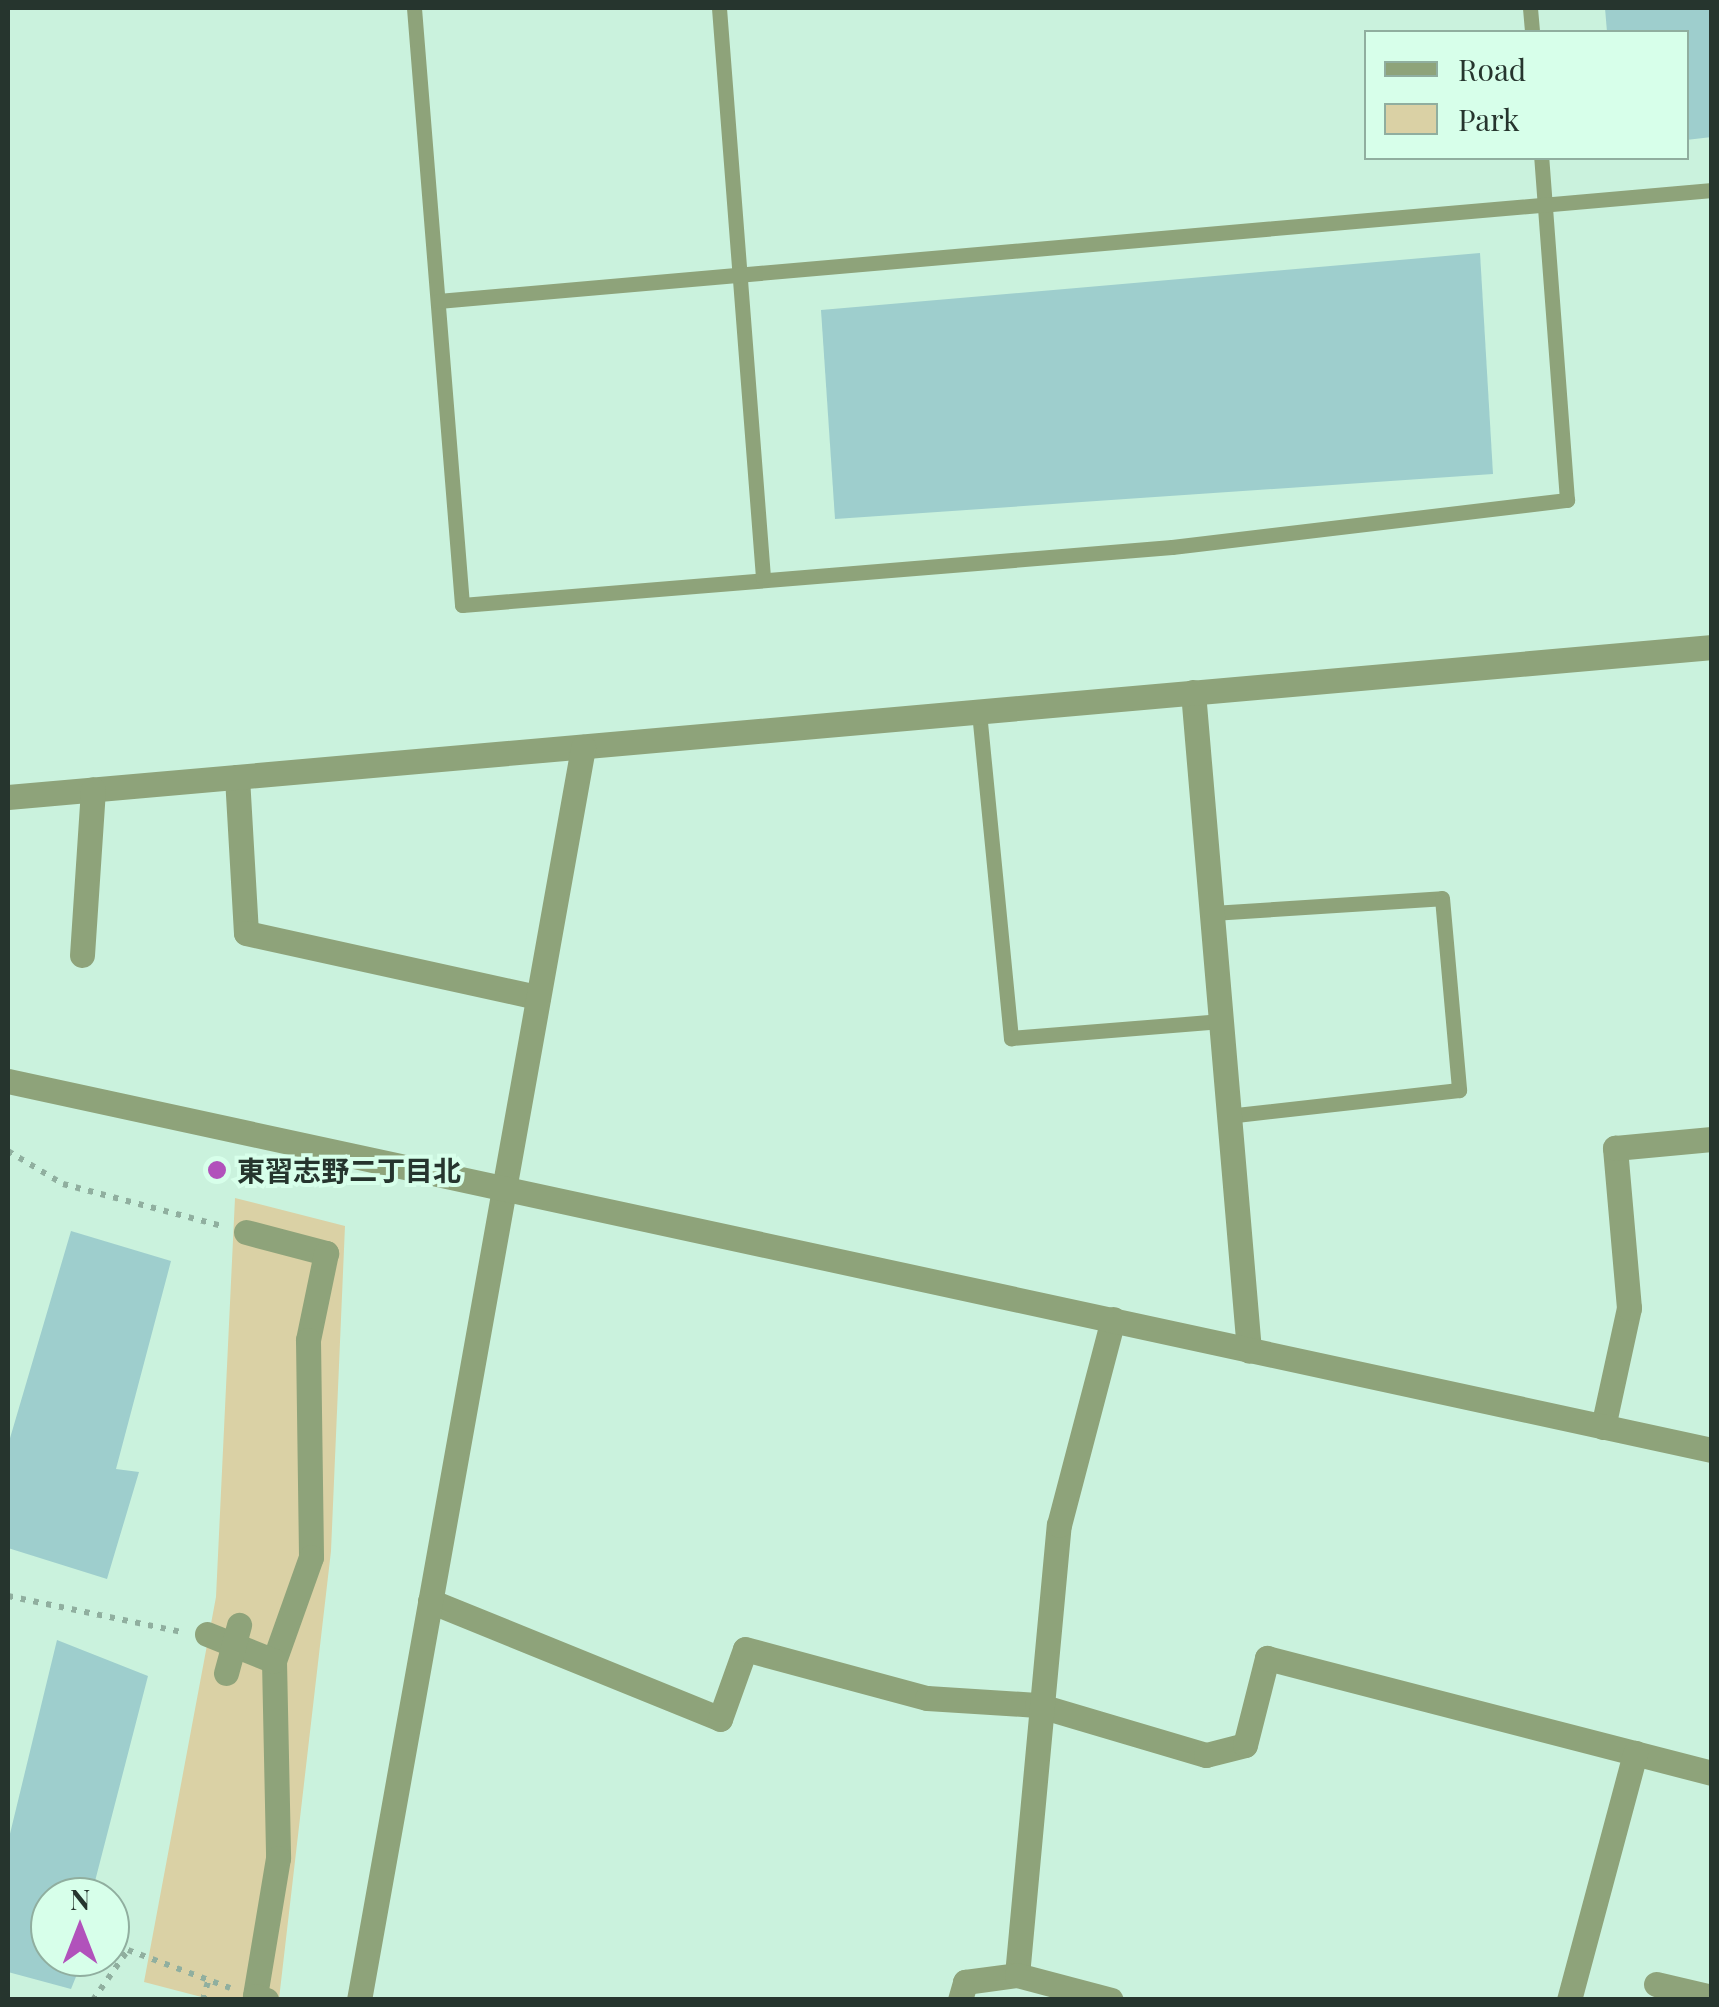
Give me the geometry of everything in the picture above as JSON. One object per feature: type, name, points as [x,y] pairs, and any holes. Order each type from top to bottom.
[{"type":"street","points":[[8,797],[1712,646]]},
{"type":"street","points":[[1193,692],[1249,1351]]},
{"type":"street","points":[[359,2000],[583,747]]},
{"type":"street","points":[[236,777],[246,933],[538,996]]},
{"type":"street","points":[[82,955],[93,790]]},
{"type":"street","points":[[8,1081],[502,1192],[1113,1319],[1712,1450]]},
{"type":"street","points":[[1603,1427],[1629,1308],[1615,1148],[1712,1139]]},
{"type":"street","points":[[246,1232],[326,1253],[308,1340],[311,1557],[274,1661],[278,1858],[260,1998]]},
{"type":"street","points":[[1016,1975],[1038,1705],[1060,1526],[1113,1319]]},
{"type":"street","points":[[430,1602],[720,1719],[745,1649],[927,1698],[1038,1705],[1206,1755],[1246,1745],[1267,1658],[1712,1774]]},
{"type":"street","points":[[207,1634],[236,1635],[274,1661]]},
{"type":"street","points":[[226,1673],[236,1635]]},
{"type":"street","points":[[1570,2000],[1635,1753]]},
{"type":"street","points":[[960,2000],[965,1982],[1016,1975],[1111,2000]]},
{"type":"street","points":[[1656,1984],[1712,1997]]},
{"type":"lane","points":[[414,8],[462,604],[1172,547],[1566,500],[1541,160]]},
{"type":"lane","points":[[719,8],[763,577]]},
{"type":"lane","points":[[438,300],[1712,190]]},
{"type":"lane","points":[[980,712],[1011,1038],[1221,1021]]},
{"type":"lane","points":[[1212,913],[1442,898],[1459,1090],[1229,1116]]},
{"type":"path","points":[[8,1151],[63,1184],[246,1232]]},
{"type":"path","points":[[8,1596],[129,1628],[207,1634]]},
{"type":"path","points":[[92,2000],[128,1950],[260,1998]]},
{"type":"path","points":[[202,2000],[208,1981]]},
{"type":"green space","points":[[235,1198],[345,1226],[331,1551],[279,1999],[213,2000],[144,1982],[216,1597]]},
{"type":"building","points":[[1605,8],[1712,8],[1712,137],[1689,140],[1689,30],[1607,30]]},
{"type":"building","points":[[1480,253],[1493,474],[835,519],[821,310]]},
{"type":"building","points":[[71,1231],[171,1261],[116,1469],[139,1472],[107,1579],[8,1548],[8,1445]]},
{"type":"building","points":[[57,1640],[148,1676],[96,1877],[30,1877],[30,1977],[76,1977],[71,1989],[8,1972],[8,1842]]},
{"type":"place","name":"東習志野二丁目北","points":[[217,1170]]}]
